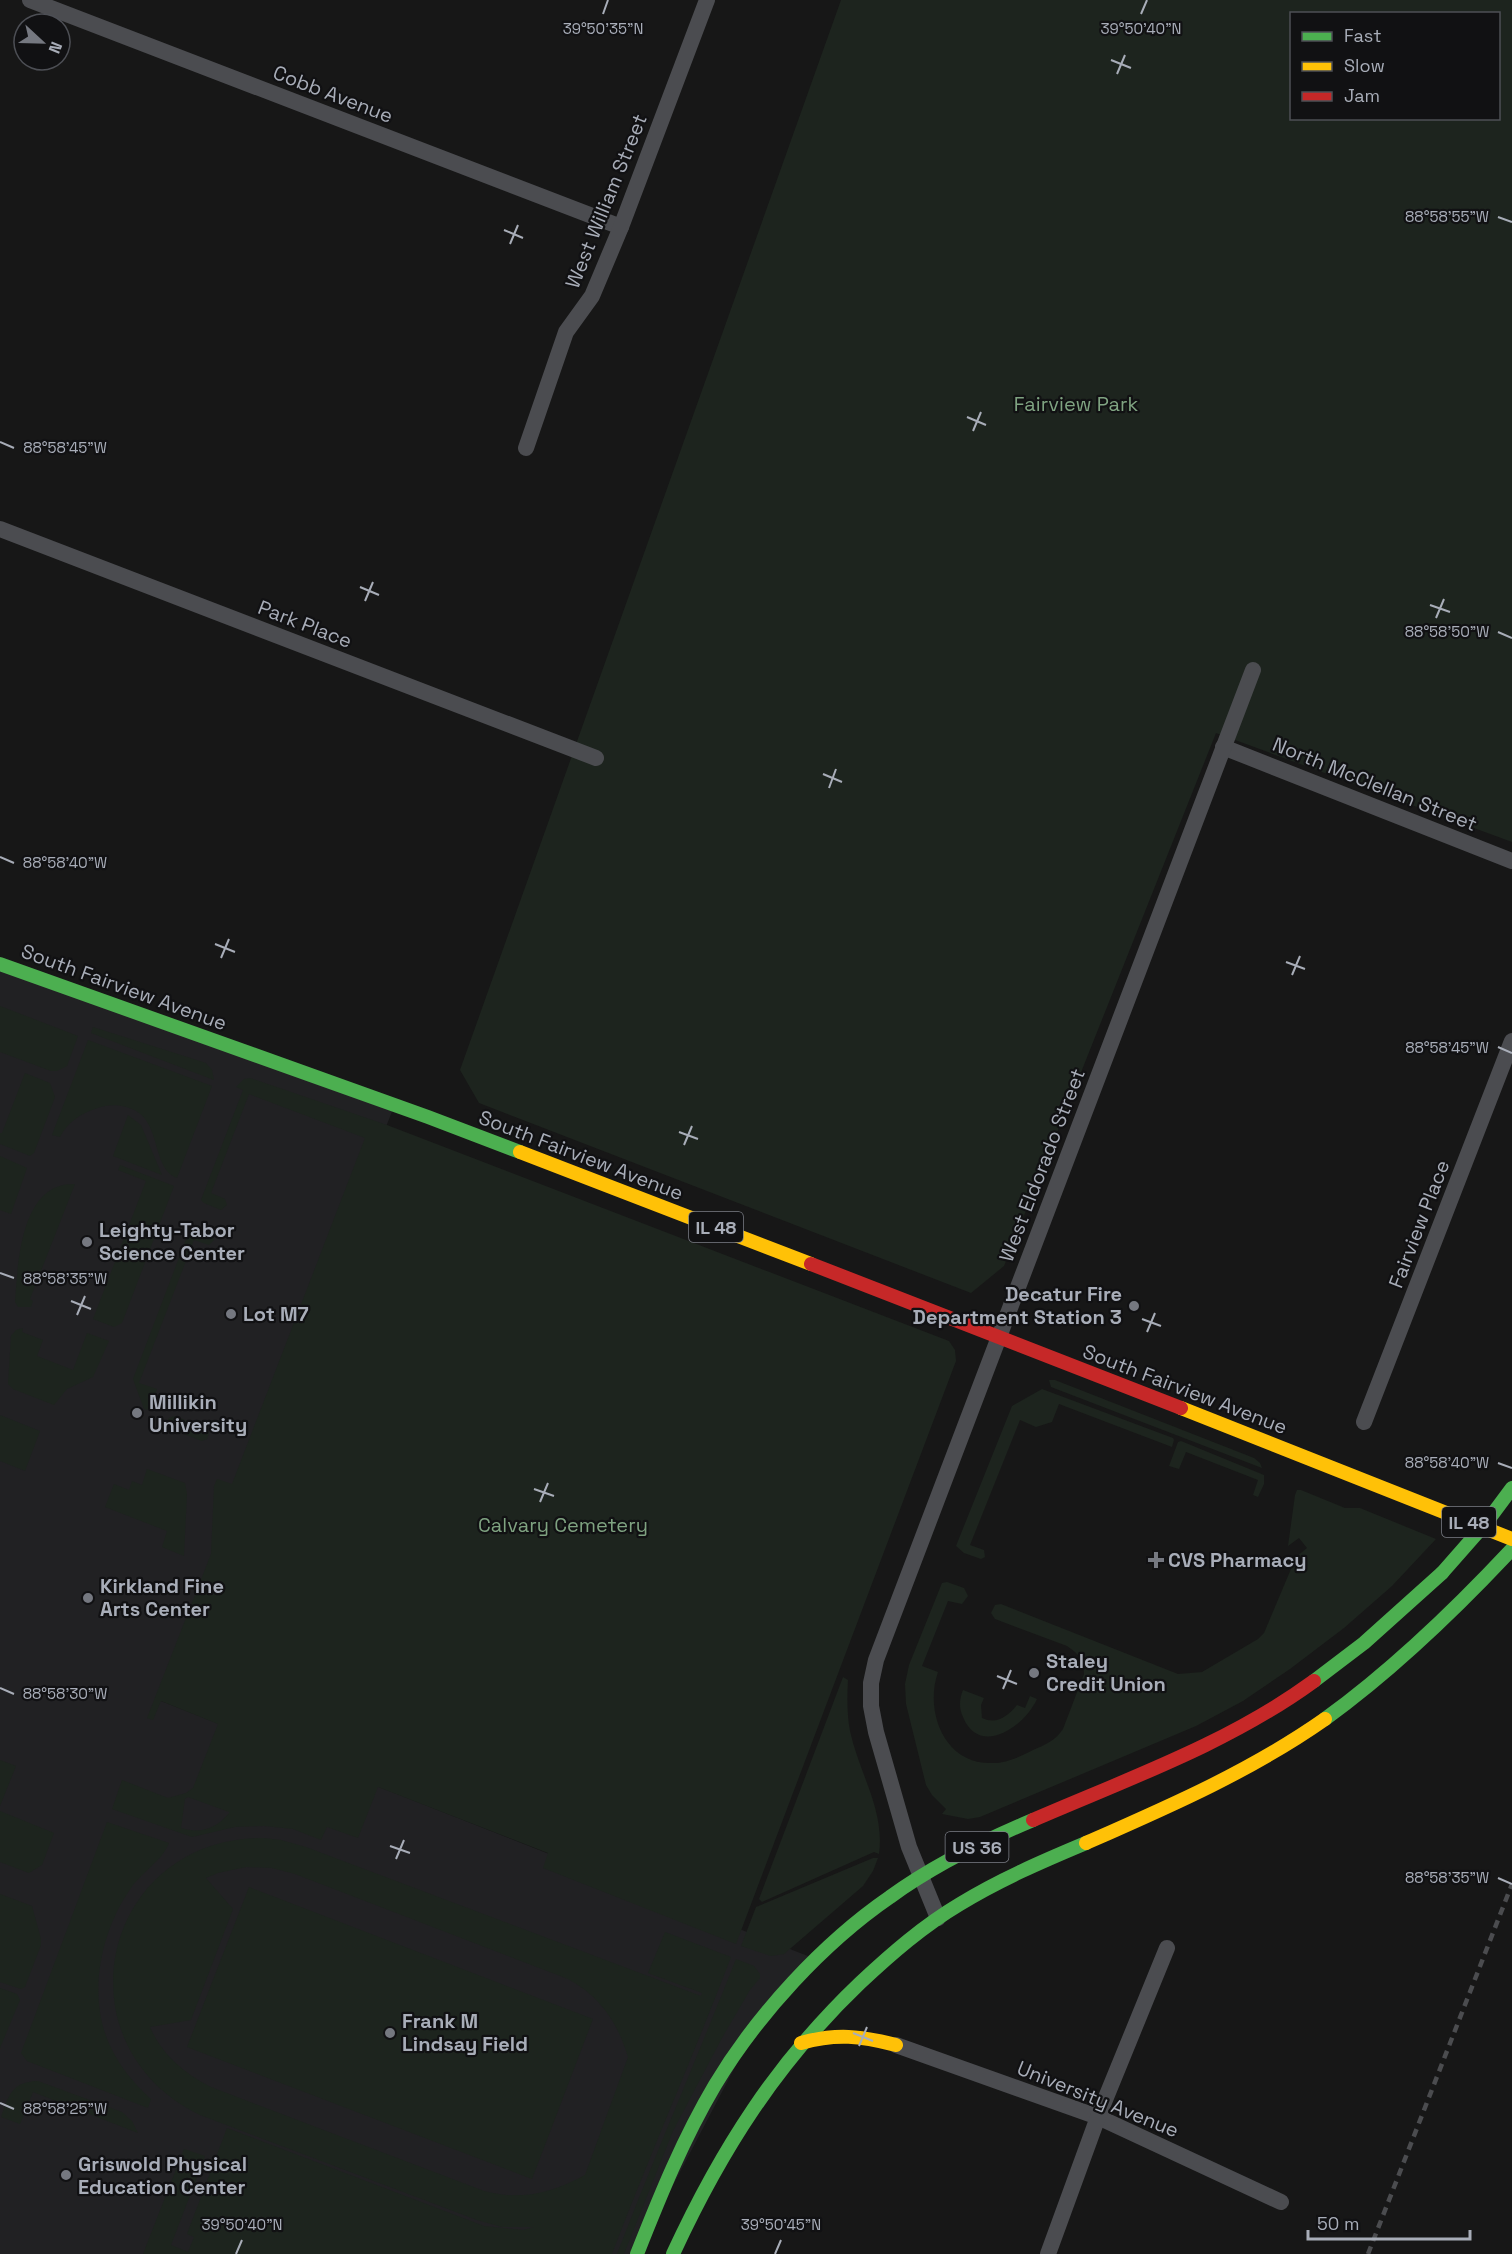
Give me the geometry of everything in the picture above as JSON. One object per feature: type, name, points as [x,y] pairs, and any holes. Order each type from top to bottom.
[{"type":"main road","name":"South Fairview Avenue","points":[[0,964],[428,1116],[999,1336],[1512,1539]]},
{"type":"main road","name":"US 36","points":[[638,2254],[679,2156],[729,2063],[785,1995],[840,1938],[882,1902],[920,1877],[992,1838],[1219,1739],[1305,1688],[1395,1619],[1442,1573],[1512,1488]]},
{"type":"main road","name":"US 36","points":[[673,2254],[694,2204],[723,2153],[770,2080],[800,2044],[845,1997],[891,1955],[938,1918],[971,1898],[1031,1868],[1185,1800],[1249,1767],[1339,1709],[1398,1664],[1477,1588],[1512,1549]]},
{"type":"main road","points":[[800,2044],[827,2035],[847,2033],[896,2045]]},
{"type":"street","name":"Cobb Avenue","points":[[30,0],[621,227]]},
{"type":"street","name":"West William Street","points":[[526,448],[566,332],[592,296],[621,227],[708,0]]},
{"type":"street","name":"Park Place","points":[[0,529],[596,758]]},
{"type":"street","name":"West Eldorado Street","points":[[938,1918],[909,1847],[882,1755],[871,1706],[871,1683],[876,1660],[1253,669]]},
{"type":"street","name":"North McClellan Street","points":[[1223,747],[1512,861]]},
{"type":"street","name":"Fairview Place","points":[[1364,1422],[1512,1041]]},
{"type":"street","points":[[1048,2254],[1098,2117],[1167,1948]]},
{"type":"street","name":"University Avenue","points":[[896,2045],[1098,2117],[1281,2202]]},
{"type":"shaded area","name":"Millikin University","points":[[0,964],[393,1109],[161,1701],[818,1960],[755,2029],[637,2254],[0,2254]]},
{"type":"green space","name":"Fairview Park","points":[[841,0],[1512,0],[1512,842],[1216,733],[1004,1266],[971,1293],[479,1103],[460,1070]]},
{"type":"green space","points":[[0,1006],[78,1036],[67,1066],[51,1071],[0,1052]]},
{"type":"green space","points":[[93,1027],[206,1063],[212,1070],[214,1080],[91,1033]]},
{"type":"green space","points":[[88,1040],[212,1086],[177,1178],[168,1172],[163,1164],[146,1120],[138,1112],[126,1107],[114,1105],[99,1108],[74,1120],[60,1137],[52,1135]]},
{"type":"green space","points":[[25,1073],[50,1083],[55,1097],[34,1153],[30,1156],[0,1144],[0,1133],[2,1133]]},
{"type":"green space","name":"Calvary Cemetery","points":[[250,1078],[387,1125],[949,1341],[955,1350],[956,1361],[736,1944],[543,1868],[548,1853],[378,1787],[358,1838],[327,1827],[321,1840],[293,1829],[264,1826],[235,1827],[192,1837],[112,1809],[122,1780],[168,1798],[186,1793],[193,1788],[218,1724],[161,1701],[153,1720],[147,1718],[211,1554],[214,1486],[217,1479],[232,1484],[365,1138],[249,1094],[211,1193],[225,1199],[227,1205],[221,1210],[204,1203],[201,1200],[243,1090],[236,1087],[244,1079]],"holes":[[[188,1797],[229,1812],[219,1823],[207,1829],[181,1828],[185,1799]]]},
{"type":"green space","points":[[128,1115],[141,1125],[162,1175],[113,1156]]},
{"type":"green space","points":[[0,1156],[27,1168],[11,1214],[0,1210]]},
{"type":"green space","points":[[120,1165],[174,1186],[122,1323],[114,1327],[93,1319],[146,1181],[118,1170]]},
{"type":"green space","points":[[75,1184],[30,1299],[33,1301],[31,1307],[18,1307],[15,1302],[21,1248],[33,1211],[43,1196],[57,1187]]},
{"type":"green space","points":[[191,1226],[212,1232],[214,1240],[209,1245],[194,1240],[139,1383],[157,1389],[149,1410],[144,1409],[133,1379]]},
{"type":"green space","points":[[23,1328],[22,1332],[43,1340],[37,1356],[73,1370],[87,1333],[109,1341],[93,1377],[67,1389],[54,1405],[13,1389],[8,1384],[11,1336],[16,1330]]},
{"type":"green space","points":[[1049,1380],[1055,1380],[1254,1458],[1262,1468],[1051,1387]]},
{"type":"green space","points":[[1042,1389],[1173,1438],[1172,1447],[1059,1404],[1052,1422],[1036,1427],[1020,1420],[970,1545],[984,1550],[985,1557],[981,1559],[964,1553],[956,1546],[1012,1406]]},
{"type":"green space","points":[[0,1415],[40,1431],[25,1471],[0,1461]]},
{"type":"green space","points":[[175,1416],[206,1428],[209,1433],[207,1439],[202,1441],[171,1429],[167,1421]]},
{"type":"green space","points":[[1181,1441],[1264,1475],[1264,1484],[1258,1497],[1253,1495],[1258,1480],[1186,1452],[1179,1469],[1169,1466],[1178,1442]]},
{"type":"green space","points":[[147,1469],[185,1483],[187,1494],[184,1556],[162,1547],[167,1531],[105,1507],[114,1484],[129,1490],[132,1481],[142,1485]]},
{"type":"green space","points":[[1297,1490],[1345,1508],[1360,1508],[1436,1539],[1392,1586],[1344,1628],[1243,1701],[1196,1726],[980,1817],[968,1819],[942,1814],[946,1809],[926,1785],[906,1704],[905,1684],[909,1665],[942,1583],[947,1582],[964,1588],[968,1596],[962,1604],[948,1601],[922,1666],[938,1672],[934,1688],[934,1704],[942,1734],[963,1756],[977,1762],[1004,1762],[1046,1744],[1060,1733],[1084,1669],[1080,1658],[1067,1646],[995,1619],[991,1613],[995,1605],[1001,1604],[1178,1674],[1202,1672],[1258,1639],[1264,1633],[1296,1557],[1307,1548],[1299,1538],[1288,1546]]},
{"type":"green space","points":[[843,1677],[848,1680],[850,1731],[875,1807],[880,1838],[879,1854],[874,1852],[762,1902],[759,1899]]},
{"type":"green space","points":[[963,1690],[984,1698],[981,1705],[982,1718],[987,1720],[1002,1718],[1017,1705],[1025,1708],[1030,1696],[1037,1699],[1023,1719],[1002,1734],[980,1735],[971,1729],[962,1714],[960,1700]]},
{"type":"green space","points":[[0,1760],[16,1766],[0,1806]]},
{"type":"green space","points":[[0,1811],[54,1833],[42,1865],[29,1873],[0,1862]]},
{"type":"green space","points":[[107,1822],[169,1843],[162,1855],[131,1888],[110,1927],[100,1971],[98,1994],[106,2037],[123,2069],[151,2099],[148,2108],[27,2061],[21,2053]]},
{"type":"green space","points":[[264,1838],[306,1847],[701,1996],[702,1993],[648,1973],[665,1932],[731,1957],[612,2254],[143,2254],[184,2149],[205,2156],[171,2245],[188,2252],[194,2237],[187,2234],[227,2128],[484,2226],[523,2230],[534,2227],[502,2227],[477,2220],[200,2115],[154,2083],[126,2042],[114,1996],[117,1950],[134,1907],[165,1871],[209,1847]],"holes":[[[246,1867],[272,1868],[295,1874],[568,1979],[598,2002],[613,2022],[628,2057],[585,2175],[536,2194],[511,2195],[484,2191],[211,2087],[192,2076],[167,2055],[150,2027],[191,2020],[233,1909],[206,1878]]]},
{"type":"green space","points":[[873,1858],[878,1858],[863,1886],[784,1954],[771,1956],[741,1946],[756,1907]]},
{"type":"green space","name":"Frank M Lindsay Field","points":[[249,1887],[593,2019],[532,2179],[187,2047]]},
{"type":"green space","points":[[0,1894],[32,1906],[41,1939],[41,1945],[25,1987],[21,1989],[0,1982]]},
{"type":"green space","points":[[736,1959],[754,1966],[760,1978],[750,1990],[722,2038],[673,2131],[624,2254],[617,2254],[646,2180]]},
{"type":"green space","points":[[0,1988],[17,1994],[20,2000],[0,2048]]},
{"type":"green space","points":[[38,2081],[122,2112],[132,2121],[138,2133],[33,2092],[20,2124],[1,2117],[12,2091],[22,2084]]},
{"type":"railway","points":[[1368,2254],[1512,1884]]},
{"type":"traffic: fast","points":[[0,964],[520,1152]]},
{"type":"traffic: fast","points":[[1442,1573],[1486,1523],[1512,1488]]},
{"type":"traffic: fast","points":[[1325,1719],[1423,1638],[1512,1549]]},
{"type":"traffic: fast","points":[[1314,1681],[1364,1643],[1442,1573]]},
{"type":"traffic: fast","points":[[637,2254],[663,2189],[703,2105],[751,2033],[793,1982],[840,1936],[907,1885],[959,1854],[1033,1820]]},
{"type":"traffic: fast","points":[[673,2254],[711,2179],[753,2109],[803,2044],[860,1983],[908,1941],[960,1904],[1006,1879],[1086,1843]]},
{"type":"traffic: slow","points":[[520,1152],[811,1264]]},
{"type":"traffic: slow","points":[[1181,1408],[1512,1539]]},
{"type":"traffic: slow","points":[[1086,1843],[1238,1772],[1325,1719]]},
{"type":"traffic: slow","points":[[801,2043],[848,2037],[871,2039],[896,2045]]},
{"type":"traffic: jam","points":[[811,1264],[1181,1408]]},
{"type":"traffic: jam","points":[[1033,1820],[1213,1741],[1282,1703],[1314,1681]]},
{"type":"place","name":"Leighty-Tabor Science Center","points":[[87,1242]]},
{"type":"place","name":"Decatur Fire Department Station 3","points":[[1134,1306]]},
{"type":"place","name":"Lot M7","points":[[231,1314]]},
{"type":"place","name":"Millikin University","points":[[137,1413]]},
{"type":"place","name":"CVS Pharmacy","points":[[1156,1560]]},
{"type":"place","name":"Kirkland Fine Arts Center","points":[[88,1598]]},
{"type":"place","name":"Staley Credit Union","points":[[1034,1673]]},
{"type":"place","name":"Frank M Lindsay Field","points":[[390,2033]]},
{"type":"place","name":"Griswold Physical Education Center","points":[[66,2175]]}]
